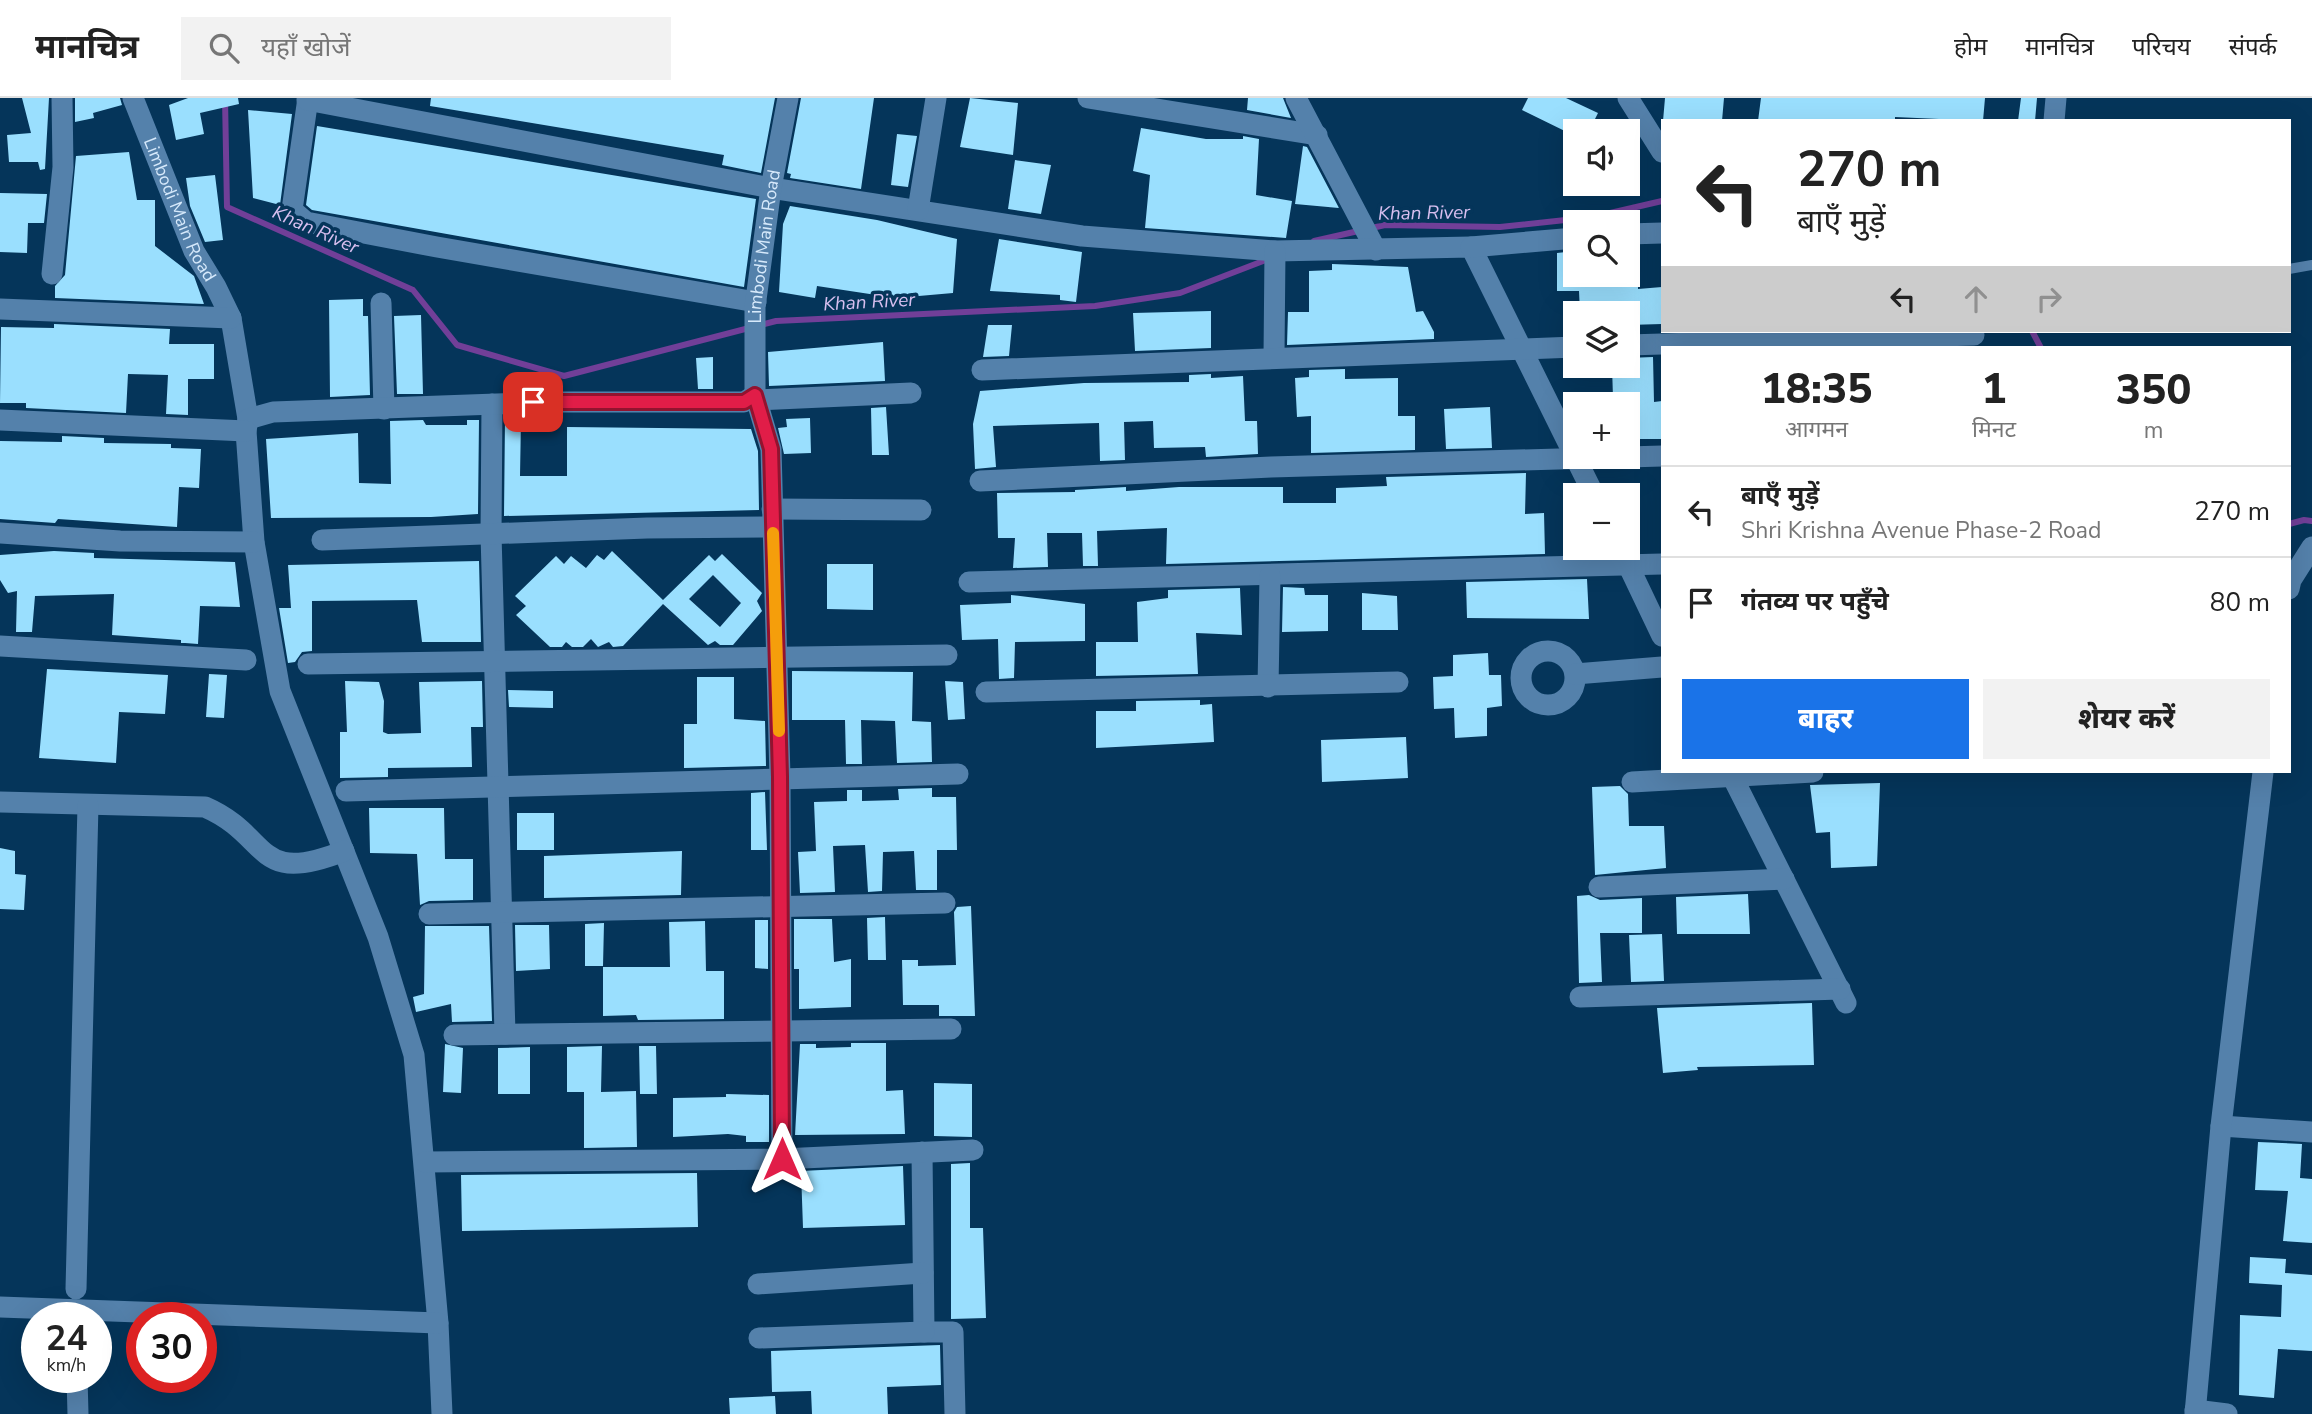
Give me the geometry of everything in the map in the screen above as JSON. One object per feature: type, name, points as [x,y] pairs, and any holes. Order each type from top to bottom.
[{"type":"street","points":[[52,274],[63,167],[62,98]]},
{"type":"street","name":"Limbodi Main Road","points":[[133,98],[194,251],[231,318],[256,419],[254,542],[281,691],[378,937],[414,1055],[438,1322],[442,1414]]},
{"type":"street","name":"Limbodi Main Road","points":[[782,1159],[780,777],[771,449],[756,398],[753,339],[755,304],[771,188],[788,98]]},
{"type":"street","points":[[918,210],[936,98]]},
{"type":"street","points":[[1088,98],[1317,135]]},
{"type":"street","points":[[1296,98],[1376,250]]},
{"type":"street","points":[[1628,98],[1661,150]]},
{"type":"street","points":[[2054,119],[2056,98]]},
{"type":"street","points":[[755,304],[306,222],[292,210],[307,99],[771,188],[1082,236],[1275,251],[1471,247],[1563,239]]},
{"type":"street","points":[[1640,234],[1661,233]]},
{"type":"street","points":[[1471,247],[1563,434]]},
{"type":"street","points":[[1274,356],[1275,251]]},
{"type":"street","points":[[381,303],[384,409]]},
{"type":"street","points":[[0,309],[231,318]]},
{"type":"street","points":[[1640,345],[1974,335],[1972,333]]},
{"type":"street","points":[[982,370],[1274,356],[1563,347]]},
{"type":"street","points":[[0,420],[256,419],[492,404],[744,402],[756,398],[911,393]]},
{"type":"street","points":[[492,404],[491,534],[505,1034]]},
{"type":"street","points":[[1640,457],[1661,456]]},
{"type":"street","points":[[980,481],[1271,467],[1563,459]]},
{"type":"street","points":[[322,540],[491,534],[921,510]]},
{"type":"street","points":[[0,533],[120,541],[254,542]]},
{"type":"street","points":[[2291,580],[2312,547]]},
{"type":"street","points":[[969,582],[1270,576],[1563,559]]},
{"type":"street","points":[[1640,559],[1661,564]]},
{"type":"street","points":[[1627,560],[1661,634]]},
{"type":"street","points":[[1268,687],[1270,576]]},
{"type":"street","points":[[0,646],[246,660]]},
{"type":"street","points":[[308,664],[947,655]]},
{"type":"street","points":[[1575,674],[1661,667]]},
{"type":"street","points":[[986,692],[1398,682]]},
{"type":"street","points":[[1632,782],[1772,773]]},
{"type":"street","points":[[2227,1414],[2195,1412],[2221,1125],[2263,773]]},
{"type":"street","points":[[346,791],[958,774]]},
{"type":"street","points":[[1580,997],[1843,996],[1731,774]]},
{"type":"street","points":[[0,802],[205,807],[224,815],[271,858],[283,864],[302,865],[344,850]]},
{"type":"street","points":[[77,1302],[88,805]]},
{"type":"street","points":[[1599,887],[1784,879]]},
{"type":"street","points":[[429,914],[945,903]]},
{"type":"street","points":[[454,1035],[951,1029]]},
{"type":"street","points":[[2221,1125],[2312,1132]]},
{"type":"street","points":[[425,1162],[782,1159],[973,1150]]},
{"type":"street","points":[[922,1153],[924,1332]]},
{"type":"street","points":[[758,1283],[923,1273]]},
{"type":"street","points":[[0,1307],[21,1306]]},
{"type":"street","points":[[112,1307],[438,1322]]},
{"type":"street","points":[[760,1338],[953,1332],[955,1414]]},
{"type":"street","points":[[78,1393],[78,1414]]},
{"type":"lane","points":[[2291,268],[2312,265]]},
{"type":"building","points":[[22,98],[49,98],[45,169],[40,170],[38,162],[9,162],[7,135],[31,133]]},
{"type":"building","points":[[75,98],[120,98],[122,105],[93,113],[94,118],[75,122]]},
{"type":"building","points":[[188,98],[238,98],[239,104],[200,113],[204,134],[176,140],[169,105]]},
{"type":"building","points":[[431,98],[775,98],[761,173],[722,165],[724,155],[430,106]]},
{"type":"building","points":[[801,98],[874,98],[861,189],[790,178],[791,174],[787,173]]},
{"type":"building","points":[[970,98],[1018,103],[1013,155],[960,147]]},
{"type":"building","points":[[1248,98],[1283,98],[1291,118],[1247,110]]},
{"type":"building","points":[[1528,98],[1566,98],[1598,113],[1595,119],[1563,119],[1563,130],[1522,110]]},
{"type":"building","points":[[1665,98],[1724,98],[1722,119],[1663,119]]},
{"type":"building","points":[[1761,98],[1985,98],[1983,119],[1758,119]]},
{"type":"building","points":[[2021,98],[2037,98],[2035,119],[2018,119]]},
{"type":"building","points":[[248,110],[292,114],[280,205],[253,198]]},
{"type":"building","points":[[317,126],[756,199],[744,287],[312,210],[306,205]]},
{"type":"building","points":[[1141,128],[1206,139],[1243,139],[1243,136],[1259,139],[1256,195],[1292,201],[1286,238],[1145,228],[1150,175],[1133,171]]},
{"type":"building","points":[[897,134],[917,136],[908,187],[891,185]]},
{"type":"building","points":[[1303,146],[1307,147],[1339,208],[1295,204]]},
{"type":"building","points":[[129,152],[137,200],[155,200],[155,246],[194,276],[204,304],[55,298],[55,286],[65,275],[76,156]]},
{"type":"building","points":[[1015,160],[1051,165],[1041,214],[1008,209]]},
{"type":"building","points":[[215,175],[223,240],[205,242],[190,206],[186,178]]},
{"type":"building","points":[[0,193],[47,194],[44,223],[28,223],[27,253],[0,252]]},
{"type":"building","points":[[790,206],[877,220],[957,239],[953,293],[896,298],[817,286],[815,298],[779,292],[783,224]]},
{"type":"building","points":[[999,239],[1082,252],[1076,302],[1060,300],[1060,295],[990,291]]},
{"type":"building","points":[[1563,252],[1563,287],[1661,287],[1661,324],[1640,325],[1640,301],[1579,301],[1579,291],[1557,291],[1557,253]]},
{"type":"building","points":[[1332,264],[1408,267],[1416,312],[1423,311],[1434,332],[1434,339],[1287,345],[1288,312],[1309,312],[1309,271],[1332,270]]},
{"type":"building","points":[[363,299],[363,316],[368,316],[370,395],[330,397],[329,300]]},
{"type":"building","points":[[1211,311],[1211,348],[1135,351],[1133,313]]},
{"type":"building","points":[[421,315],[423,394],[397,394],[394,316]]},
{"type":"building","points":[[54,324],[170,329],[169,344],[214,344],[214,379],[188,379],[188,415],[166,414],[168,375],[128,374],[126,413],[26,408],[26,403],[0,403],[1,327],[54,328]]},
{"type":"building","points":[[988,325],[1012,325],[1009,356],[983,357]]},
{"type":"building","points":[[883,342],[885,381],[769,386],[768,352]]},
{"type":"building","points":[[713,357],[713,389],[698,389],[696,358]]},
{"type":"building","points":[[1653,357],[1654,402],[1661,401],[1661,439],[1640,439],[1640,392],[1613,392],[1612,378],[1640,378],[1640,358]]},
{"type":"building","points":[[1345,369],[1345,379],[1398,378],[1398,416],[1415,416],[1415,450],[1311,453],[1311,416],[1297,417],[1295,378],[1309,377],[1309,370]]},
{"type":"building","points":[[1211,374],[1211,378],[1243,376],[1245,421],[1257,421],[1258,454],[1206,457],[1205,447],[1154,448],[1153,421],[1124,422],[1125,460],[1100,461],[1099,423],[993,426],[996,467],[975,469],[973,424],[980,391],[1084,383],[1189,382],[1189,375]]},
{"type":"building","points":[[886,407],[889,455],[872,455],[871,408]]},
{"type":"building","points":[[1490,407],[1492,448],[1446,449],[1444,409]]},
{"type":"building","points":[[810,418],[811,453],[784,454],[778,428],[787,427],[786,419]]},
{"type":"building","points":[[505,419],[521,419],[520,476],[567,476],[567,427],[751,429],[758,451],[759,510],[504,516]]},
{"type":"building","points":[[423,420],[426,425],[467,425],[467,420],[479,420],[478,514],[271,518],[266,439],[358,433],[359,483],[391,484],[390,421]]},
{"type":"building","points":[[62,436],[104,438],[104,443],[171,444],[171,448],[201,449],[199,488],[179,487],[177,527],[58,519],[55,523],[0,519],[0,441],[62,442]]},
{"type":"building","points":[[1526,473],[1525,514],[1544,513],[1545,554],[1166,564],[1167,528],[1097,531],[1098,566],[1083,566],[1082,533],[1047,533],[1048,567],[1013,568],[1015,538],[998,538],[997,493],[1075,492],[1126,487],[1126,491],[1179,487],[1283,487],[1283,503],[1336,503],[1336,488],[1387,486],[1386,477]]},
{"type":"building","points":[[54,551],[94,553],[94,558],[235,562],[240,607],[200,606],[198,644],[181,643],[181,640],[112,635],[114,594],[35,596],[32,632],[16,632],[17,591],[8,593],[0,580],[0,555]]},
{"type":"building","points":[[612,551],[663,600],[709,555],[715,561],[722,554],[762,593],[757,601],[762,611],[733,645],[720,645],[715,641],[708,645],[663,604],[623,646],[613,647],[609,642],[598,647],[591,639],[583,647],[572,647],[566,642],[562,647],[550,647],[516,615],[526,606],[515,596],[556,556],[564,564],[571,556],[586,568],[597,555],[604,560]],"holes":[[[713,575],[741,603],[720,627],[689,599]]]},
{"type":"building","points":[[479,561],[481,642],[422,642],[417,600],[312,601],[312,651],[302,652],[295,662],[288,663],[279,608],[291,608],[288,565]]},
{"type":"building","points":[[827,564],[873,564],[873,610],[827,609]]},
{"type":"building","points":[[1587,579],[1589,619],[1467,618],[1466,582]]},
{"type":"building","points":[[1283,587],[1304,588],[1305,595],[1328,595],[1328,631],[1282,632]]},
{"type":"building","points":[[1240,588],[1242,635],[1196,633],[1198,674],[1096,676],[1096,642],[1138,642],[1137,602],[1168,598],[1168,590]]},
{"type":"building","points":[[1362,593],[1397,596],[1398,630],[1362,630]]},
{"type":"building","points":[[1011,595],[1085,604],[1085,641],[1015,642],[1014,678],[999,679],[998,639],[962,640],[960,605],[1011,603]]},
{"type":"building","points":[[1488,653],[1489,675],[1501,675],[1502,706],[1487,708],[1487,736],[1455,738],[1454,708],[1434,709],[1433,677],[1453,676],[1453,655]]},
{"type":"building","points":[[47,669],[168,675],[165,714],[119,712],[116,763],[39,758]]},
{"type":"building","points":[[792,671],[913,672],[912,721],[931,722],[932,762],[897,763],[895,721],[861,720],[862,764],[846,764],[845,720],[792,720]]},
{"type":"building","points":[[209,674],[227,675],[224,718],[206,717]]},
{"type":"building","points":[[697,677],[734,677],[734,719],[765,721],[766,766],[684,768],[684,724],[697,724]]},
{"type":"building","points":[[345,681],[379,682],[384,701],[383,732],[388,734],[421,733],[419,682],[482,681],[483,727],[471,727],[472,767],[388,768],[388,777],[340,778],[340,732],[347,732]]},
{"type":"building","points":[[945,681],[963,682],[965,719],[948,720]]},
{"type":"building","points":[[508,690],[553,691],[553,708],[509,707]]},
{"type":"building","points":[[1200,700],[1200,705],[1212,704],[1214,742],[1096,748],[1096,711],[1136,711],[1136,701]]},
{"type":"building","points":[[1406,737],[1408,778],[1322,782],[1321,740]]},
{"type":"building","points":[[1880,783],[1877,866],[1831,868],[1830,832],[1816,833],[1810,785]]},
{"type":"building","points":[[1620,786],[1628,794],[1629,826],[1664,826],[1666,868],[1595,875],[1592,787]]},
{"type":"building","points":[[932,788],[932,797],[956,797],[957,850],[937,850],[937,890],[916,890],[914,851],[883,852],[882,891],[868,892],[865,845],[833,846],[835,892],[800,893],[798,852],[816,851],[814,802],[847,801],[847,790],[862,790],[862,801],[899,800],[898,789]]},
{"type":"building","points":[[765,792],[767,850],[751,850],[751,793]]},
{"type":"building","points":[[369,808],[444,808],[445,859],[473,859],[473,900],[429,901],[420,905],[417,854],[370,853]]},
{"type":"building","points":[[517,813],[554,813],[554,850],[517,850]]},
{"type":"building","points":[[0,848],[15,851],[15,874],[26,875],[24,910],[0,909]]},
{"type":"building","points":[[682,851],[681,895],[544,898],[544,856]]},
{"type":"building","points":[[1748,894],[1750,934],[1677,934],[1676,897]]},
{"type":"building","points":[[1589,895],[1600,900],[1642,898],[1642,933],[1600,933],[1602,982],[1579,983],[1577,896]]},
{"type":"building","points":[[971,906],[975,1016],[939,1016],[939,1005],[903,1005],[902,960],[918,960],[918,966],[956,965],[954,912],[957,907]]},
{"type":"building","points":[[885,917],[886,960],[868,960],[867,918]]},
{"type":"building","points":[[794,919],[832,919],[834,962],[851,959],[851,1007],[799,1009],[799,969],[794,969]]},
{"type":"building","points":[[755,920],[768,920],[768,969],[755,968]]},
{"type":"building","points":[[705,921],[706,971],[724,971],[724,1019],[638,1020],[636,1015],[603,1016],[603,967],[670,967],[669,922]]},
{"type":"building","points":[[604,923],[603,966],[585,966],[585,924]]},
{"type":"building","points":[[515,925],[549,925],[550,969],[516,971]]},
{"type":"building","points":[[425,926],[489,926],[492,1021],[452,1022],[451,1004],[416,1012],[413,997],[424,994]]},
{"type":"building","points":[[1662,934],[1664,981],[1631,982],[1629,935]]},
{"type":"building","points":[[1812,1003],[1814,1065],[1697,1067],[1698,1070],[1663,1073],[1657,1008]]},
{"type":"building","points":[[851,1043],[886,1043],[886,1091],[903,1090],[905,1134],[795,1135],[800,1044],[816,1044],[816,1048],[851,1047]]},
{"type":"building","points":[[445,1044],[463,1048],[461,1093],[443,1092]]},
{"type":"building","points":[[602,1046],[601,1092],[636,1091],[637,1147],[584,1148],[584,1092],[567,1092],[567,1047]]},
{"type":"building","points":[[639,1046],[656,1046],[657,1094],[640,1094]]},
{"type":"building","points":[[530,1047],[530,1094],[498,1094],[498,1048]]},
{"type":"building","points":[[934,1083],[972,1084],[972,1137],[934,1136]]},
{"type":"building","points":[[726,1094],[769,1095],[769,1142],[746,1142],[746,1136],[728,1134],[673,1137],[673,1098],[726,1097]]},
{"type":"building","points":[[2258,1142],[2302,1144],[2300,1178],[2312,1179],[2312,1243],[2283,1241],[2288,1191],[2255,1190]]},
{"type":"building","points":[[970,1163],[970,1228],[983,1228],[986,1318],[951,1319],[951,1164]]},
{"type":"building","points":[[903,1166],[905,1225],[803,1228],[801,1171]]},
{"type":"building","points":[[697,1173],[698,1227],[462,1231],[461,1175]]},
{"type":"building","points":[[2250,1257],[2286,1259],[2285,1273],[2312,1275],[2312,1351],[2278,1349],[2274,1398],[2239,1395],[2240,1315],[2281,1317],[2282,1285],[2249,1283]]},
{"type":"building","points":[[940,1345],[941,1385],[887,1387],[888,1414],[812,1414],[811,1391],[772,1392],[771,1351]]},
{"type":"building","points":[[775,1396],[776,1414],[730,1414],[729,1398]]},
{"type":"waterway","name":"Khan River","points":[[225,98],[227,207],[413,290],[457,345],[564,376],[776,321],[1095,306],[1180,293],[1271,258]]},
{"type":"waterway","name":"Khan River","points":[[1314,241],[1385,225],[1500,227],[1593,217],[1661,201]]},
{"type":"waterway","name":"Khan River","points":[[2033,333],[2040,346]]},
{"type":"waterway","name":"Khan River","points":[[2291,523],[2312,521]]},
{"type":"slow traffic","points":[[773,533],[779,731]]},
{"type":"route","points":[[533,402],[744,402],[755,395],[764,415],[771,449],[780,777],[782,1159]]}]
